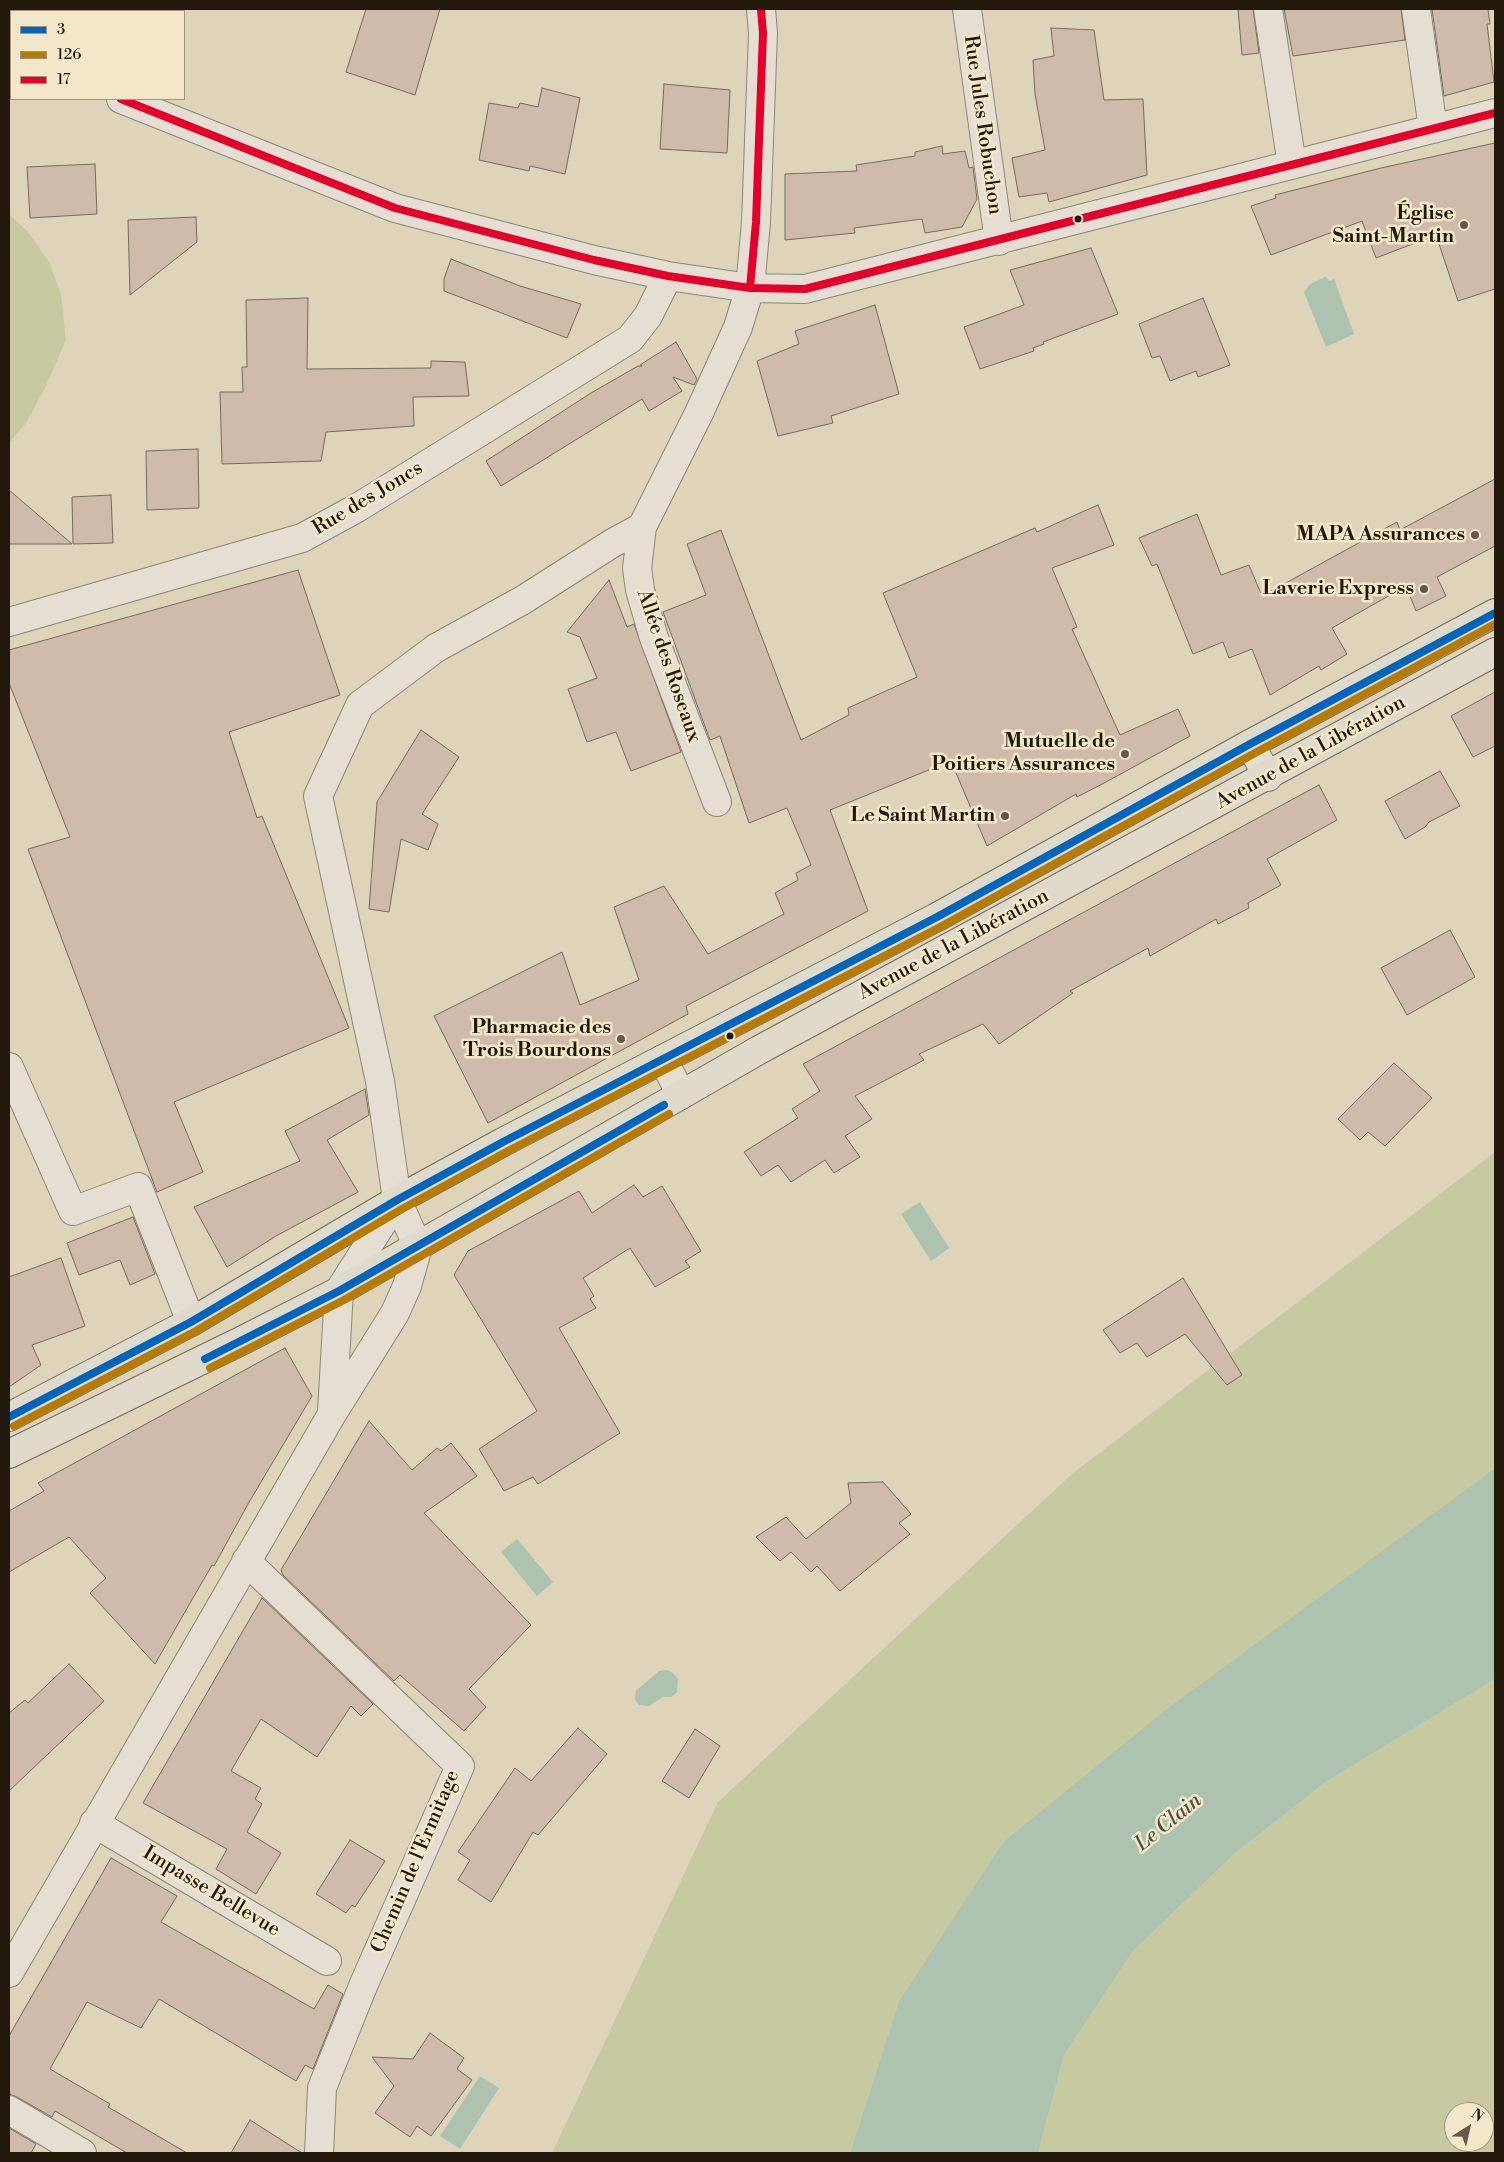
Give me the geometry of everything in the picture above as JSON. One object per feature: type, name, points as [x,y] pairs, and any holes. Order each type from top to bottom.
[{"type":"main road","name":"Avenue de la Libération","points":[[9,1417],[191,1322],[397,1200],[663,1059],[887,944],[1250,744],[1495,613]]},
{"type":"main road","name":"Avenue de la Libération","points":[[9,1454],[339,1291],[759,1050],[1268,777],[1495,652]]},
{"type":"street","name":"Allée des Roseaux","points":[[717,802],[654,638],[640,590],[636,568],[642,527],[738,327],[750,288],[759,142],[763,34],[761,9]]},
{"type":"street","name":"Rue Jules Robuchon","points":[[967,9],[999,241]]},
{"type":"street","points":[[1268,9],[1292,165]]},
{"type":"street","points":[[1416,9],[1434,129]]},
{"type":"street","points":[[124,100],[396,208],[594,260],[668,276],[750,288],[805,289],[999,241],[1495,112]]},
{"type":"street","name":"Rue des Joncs","points":[[9,622],[302,538],[357,508],[630,338],[648,316],[668,276]]},
{"type":"street","points":[[9,1973],[246,1561],[332,1414],[395,1313],[407,1286],[418,1247],[397,1200],[380,1081],[318,796],[360,705],[436,648],[523,600],[611,544],[642,527]]},
{"type":"street","points":[[1250,744],[1268,777]]},
{"type":"street","points":[[1033,864],[1048,895]]},
{"type":"street","points":[[663,1059],[681,1095]]},
{"type":"street","points":[[9,1067],[73,1211],[138,1187],[191,1322]]},
{"type":"street","points":[[332,1414],[339,1291],[397,1200]]},
{"type":"street","name":"Chemin de l'Ermitage","points":[[246,1561],[460,1766],[367,1978],[322,2088],[319,2153]]},
{"type":"street","name":"Impasse Bellevue","points":[[94,1823],[328,1961]]},
{"type":"street","points":[[9,2110],[82,2153]]},
{"type":"green space","points":[[9,214],[28,232],[49,262],[61,294],[66,340],[45,388],[26,423],[9,443]]},
{"type":"green space","points":[[1495,1152],[1495,1468],[1165,1710],[1003,1842],[899,2001],[850,2153],[552,2153],[718,1802],[1073,1473]]},
{"type":"green space","points":[[1495,1679],[1495,2153],[1038,2153],[1064,2055],[1133,1951],[1234,1854],[1327,1781]]},
{"type":"water","points":[[1325,277],[1330,281],[1334,279],[1354,334],[1326,347],[1304,292],[1310,284]]},
{"type":"water","points":[[920,1202],[949,1248],[931,1261],[901,1214]]},
{"type":"water","name":"Le Clain","points":[[1495,1468],[1495,1679],[1327,1781],[1234,1854],[1133,1951],[1064,2055],[1038,2153],[850,2153],[899,2001],[1003,1842],[1165,1710]]},
{"type":"water","points":[[517,1539],[553,1582],[537,1596],[501,1552]]},
{"type":"water","points":[[666,1670],[672,1672],[678,1679],[677,1692],[671,1697],[663,1697],[649,1706],[639,1705],[635,1699],[636,1691],[659,1671]]},
{"type":"water","points":[[480,2076],[499,2088],[460,2149],[440,2136]]},
{"type":"building","points":[[366,9],[440,9],[415,95],[346,72]]},
{"type":"building","points":[[1238,9],[1253,9],[1259,53],[1242,55]]},
{"type":"building","points":[[1284,9],[1401,9],[1405,40],[1293,56]]},
{"type":"building","points":[[1432,9],[1488,9],[1490,24],[1487,24],[1494,82],[1444,96]]},
{"type":"building","points":[[1051,28],[1094,30],[1104,100],[1143,99],[1147,175],[1049,202],[1047,193],[1019,197],[1012,158],[1045,150],[1035,94],[1033,60],[1054,56]]},
{"type":"building","points":[[664,84],[730,90],[727,153],[660,149]]},
{"type":"building","points":[[542,88],[580,98],[565,174],[530,166],[529,171],[479,160],[489,103],[518,108],[520,103],[538,107]]},
{"type":"building","points":[[1495,143],[1495,289],[1458,301],[1436,235],[1376,258],[1362,221],[1271,255],[1251,206],[1276,198],[1275,195],[1381,168]]},
{"type":"building","points":[[942,146],[943,154],[965,151],[969,168],[973,167],[977,199],[962,227],[925,233],[922,219],[854,228],[855,233],[785,240],[785,174],[857,171],[856,165],[915,156],[915,152]]},
{"type":"building","points":[[95,164],[97,214],[30,218],[27,167]]},
{"type":"building","points":[[196,217],[197,242],[130,295],[128,220]]},
{"type":"building","points":[[1091,248],[1118,314],[1043,342],[1044,344],[1033,348],[1034,351],[980,369],[964,327],[1024,305],[1010,270]]},
{"type":"building","points":[[451,259],[520,286],[581,304],[567,338],[444,291],[444,279]]},
{"type":"building","points":[[308,298],[307,369],[431,368],[431,361],[465,362],[469,396],[413,397],[414,426],[326,432],[321,461],[222,464],[220,392],[243,392],[242,367],[247,367],[246,300]]},
{"type":"building","points":[[1203,298],[1230,365],[1198,377],[1196,371],[1170,381],[1160,356],[1152,358],[1139,324]]},
{"type":"building","points":[[875,305],[899,394],[831,416],[833,423],[778,436],[757,361],[799,344],[795,331]]},
{"type":"building","points":[[676,342],[697,379],[694,385],[673,377],[682,391],[649,411],[642,399],[501,486],[486,461],[591,393],[638,366],[642,366],[640,365]]},
{"type":"building","points":[[198,449],[199,508],[147,510],[146,451]]},
{"type":"building","points":[[1495,479],[1495,546],[1437,577],[1446,596],[1416,611],[1406,586],[1332,628],[1347,654],[1321,670],[1319,666],[1270,695],[1252,649],[1229,658],[1223,642],[1193,654],[1157,564],[1152,566],[1139,538],[1197,514],[1221,575],[1249,565],[1262,596],[1397,522],[1400,530]]},
{"type":"building","points":[[9,490],[72,544],[9,544]]},
{"type":"building","points":[[111,495],[113,543],[73,544],[72,497]]},
{"type":"building","points":[[1098,505],[1114,545],[1052,568],[1077,627],[1072,629],[1120,735],[1178,709],[1190,736],[1077,797],[1076,794],[987,846],[951,761],[830,810],[868,911],[686,1006],[688,1014],[488,1123],[434,1016],[562,952],[580,1005],[639,980],[614,907],[664,886],[708,954],[784,914],[775,893],[798,880],[796,873],[811,865],[787,808],[749,823],[720,736],[710,740],[663,612],[706,595],[687,544],[721,530],[801,740],[849,715],[848,708],[917,677],[883,593],[1035,528],[1037,532]]},
{"type":"building","points":[[298,570],[340,695],[229,732],[257,818],[262,816],[349,1028],[174,1102],[203,1172],[157,1192],[28,849],[70,837],[9,683],[9,650]]},
{"type":"building","points":[[609,580],[627,627],[634,624],[681,752],[631,771],[616,732],[587,742],[568,689],[597,678],[580,637],[567,632]]},
{"type":"building","points":[[1495,692],[1495,746],[1473,757],[1451,716]]},
{"type":"building","points":[[421,730],[459,757],[422,814],[438,824],[428,850],[401,839],[389,912],[369,909],[377,802]]},
{"type":"building","points":[[1440,771],[1460,806],[1429,822],[1425,827],[1405,839],[1385,801]]},
{"type":"building","points":[[1319,785],[1337,820],[1267,859],[1281,885],[1248,903],[1249,908],[1218,924],[1216,919],[1150,956],[1148,948],[1070,991],[1073,993],[999,1044],[983,1024],[919,1054],[924,1060],[855,1096],[872,1119],[845,1136],[860,1157],[834,1173],[825,1160],[791,1182],[778,1165],[761,1176],[744,1152],[798,1118],[792,1109],[820,1091],[803,1064]]},
{"type":"building","points":[[1450,930],[1475,977],[1407,1015],[1381,968]]},
{"type":"building","points":[[1394,1063],[1432,1098],[1385,1146],[1368,1132],[1360,1140],[1338,1119]]},
{"type":"building","points":[[365,1089],[369,1115],[327,1140],[358,1192],[276,1236],[227,1267],[194,1207],[300,1161],[285,1131]]},
{"type":"building","points":[[634,1185],[643,1197],[662,1186],[701,1251],[685,1261],[690,1267],[655,1287],[630,1248],[583,1278],[594,1296],[590,1299],[596,1308],[559,1328],[620,1433],[538,1484],[533,1477],[504,1491],[479,1449],[537,1411],[454,1275],[468,1251],[579,1191],[592,1213]]},
{"type":"building","points":[[133,1217],[155,1274],[130,1285],[120,1260],[79,1275],[67,1243]]},
{"type":"building","points":[[61,1258],[85,1326],[32,1345],[41,1365],[9,1387],[9,1277]]},
{"type":"building","points":[[1183,1278],[1242,1375],[1227,1385],[1185,1334],[1147,1357],[1137,1343],[1120,1353],[1103,1330]]},
{"type":"building","points":[[285,1348],[312,1396],[155,1664],[90,1593],[106,1578],[69,1537],[9,1572],[9,1511],[44,1491],[38,1483]]},
{"type":"building","points":[[369,1421],[412,1470],[437,1448],[441,1451],[451,1443],[477,1476],[424,1513],[531,1625],[469,1689],[486,1707],[464,1731],[400,1675],[394,1681],[283,1575],[281,1570]]},
{"type":"building","points":[[883,1482],[911,1514],[899,1523],[910,1534],[840,1591],[817,1566],[811,1572],[791,1552],[780,1561],[756,1537],[786,1517],[806,1539],[851,1503],[848,1483]]},
{"type":"building","points":[[262,1598],[373,1704],[361,1716],[351,1706],[317,1757],[261,1719],[231,1771],[261,1788],[255,1799],[262,1804],[247,1832],[281,1853],[256,1894],[216,1869],[227,1849],[143,1803]]},
{"type":"building","points":[[69,1664],[104,1701],[9,1791],[9,1713],[25,1700],[28,1703]]},
{"type":"building","points":[[578,1728],[607,1754],[538,1835],[533,1832],[491,1902],[458,1880],[470,1860],[458,1852],[515,1768],[531,1781]]},
{"type":"building","points":[[695,1729],[720,1746],[689,1798],[662,1781]]},
{"type":"building","points":[[350,1840],[385,1861],[355,1907],[352,1905],[346,1913],[316,1894]]},
{"type":"building","points":[[111,1858],[177,1896],[161,1922],[314,2009],[328,1985],[343,1994],[313,2069],[305,2065],[296,2081],[159,1999],[141,2028],[87,2002],[50,2069],[110,2104],[108,2107],[187,2153],[127,2153],[55,2111],[52,2117],[9,2094],[9,2036]]},
{"type":"building","points":[[430,2033],[464,2058],[457,2069],[472,2080],[431,2136],[417,2126],[410,2137],[375,2113],[394,2086],[372,2057],[413,2059]]},
{"type":"building","points":[[250,2120],[302,2153],[231,2153]]},
{"type":"building","points":[[9,2128],[36,2144],[31,2153],[9,2153]]},
{"type":"transit line","name":"17","points":[[750,288],[756,222],[763,33],[761,9]]},
{"type":"transit line","name":"17","points":[[124,100],[395,208],[594,260],[668,276],[750,288],[805,289],[1495,113]]},
{"type":"transit line","name":"3","points":[[9,1417],[191,1322],[397,1200],[503,1142],[937,917],[1250,744],[1495,613]]},
{"type":"transit line","name":"126","points":[[14,1426],[196,1331],[402,1209],[508,1151],[942,926],[1255,753],[1495,624]]},
{"type":"transit line","name":"3","points":[[205,1359],[339,1291],[664,1105]]},
{"type":"transit line","name":"126","points":[[210,1368],[344,1300],[669,1114]]},
{"type":"place","name":"Église Saint-Martin","points":[[1464,225]]},
{"type":"place","name":"MAPA Assurances","points":[[1475,535]]},
{"type":"place","name":"Laverie Express","points":[[1424,589]]},
{"type":"place","name":"Mutuelle de Poitiers Assurances","points":[[1125,754]]},
{"type":"place","name":"Le Saint Martin","points":[[1005,816]]},
{"type":"place","name":"Pharmacie des Trois Bourdons","points":[[621,1039]]}]
